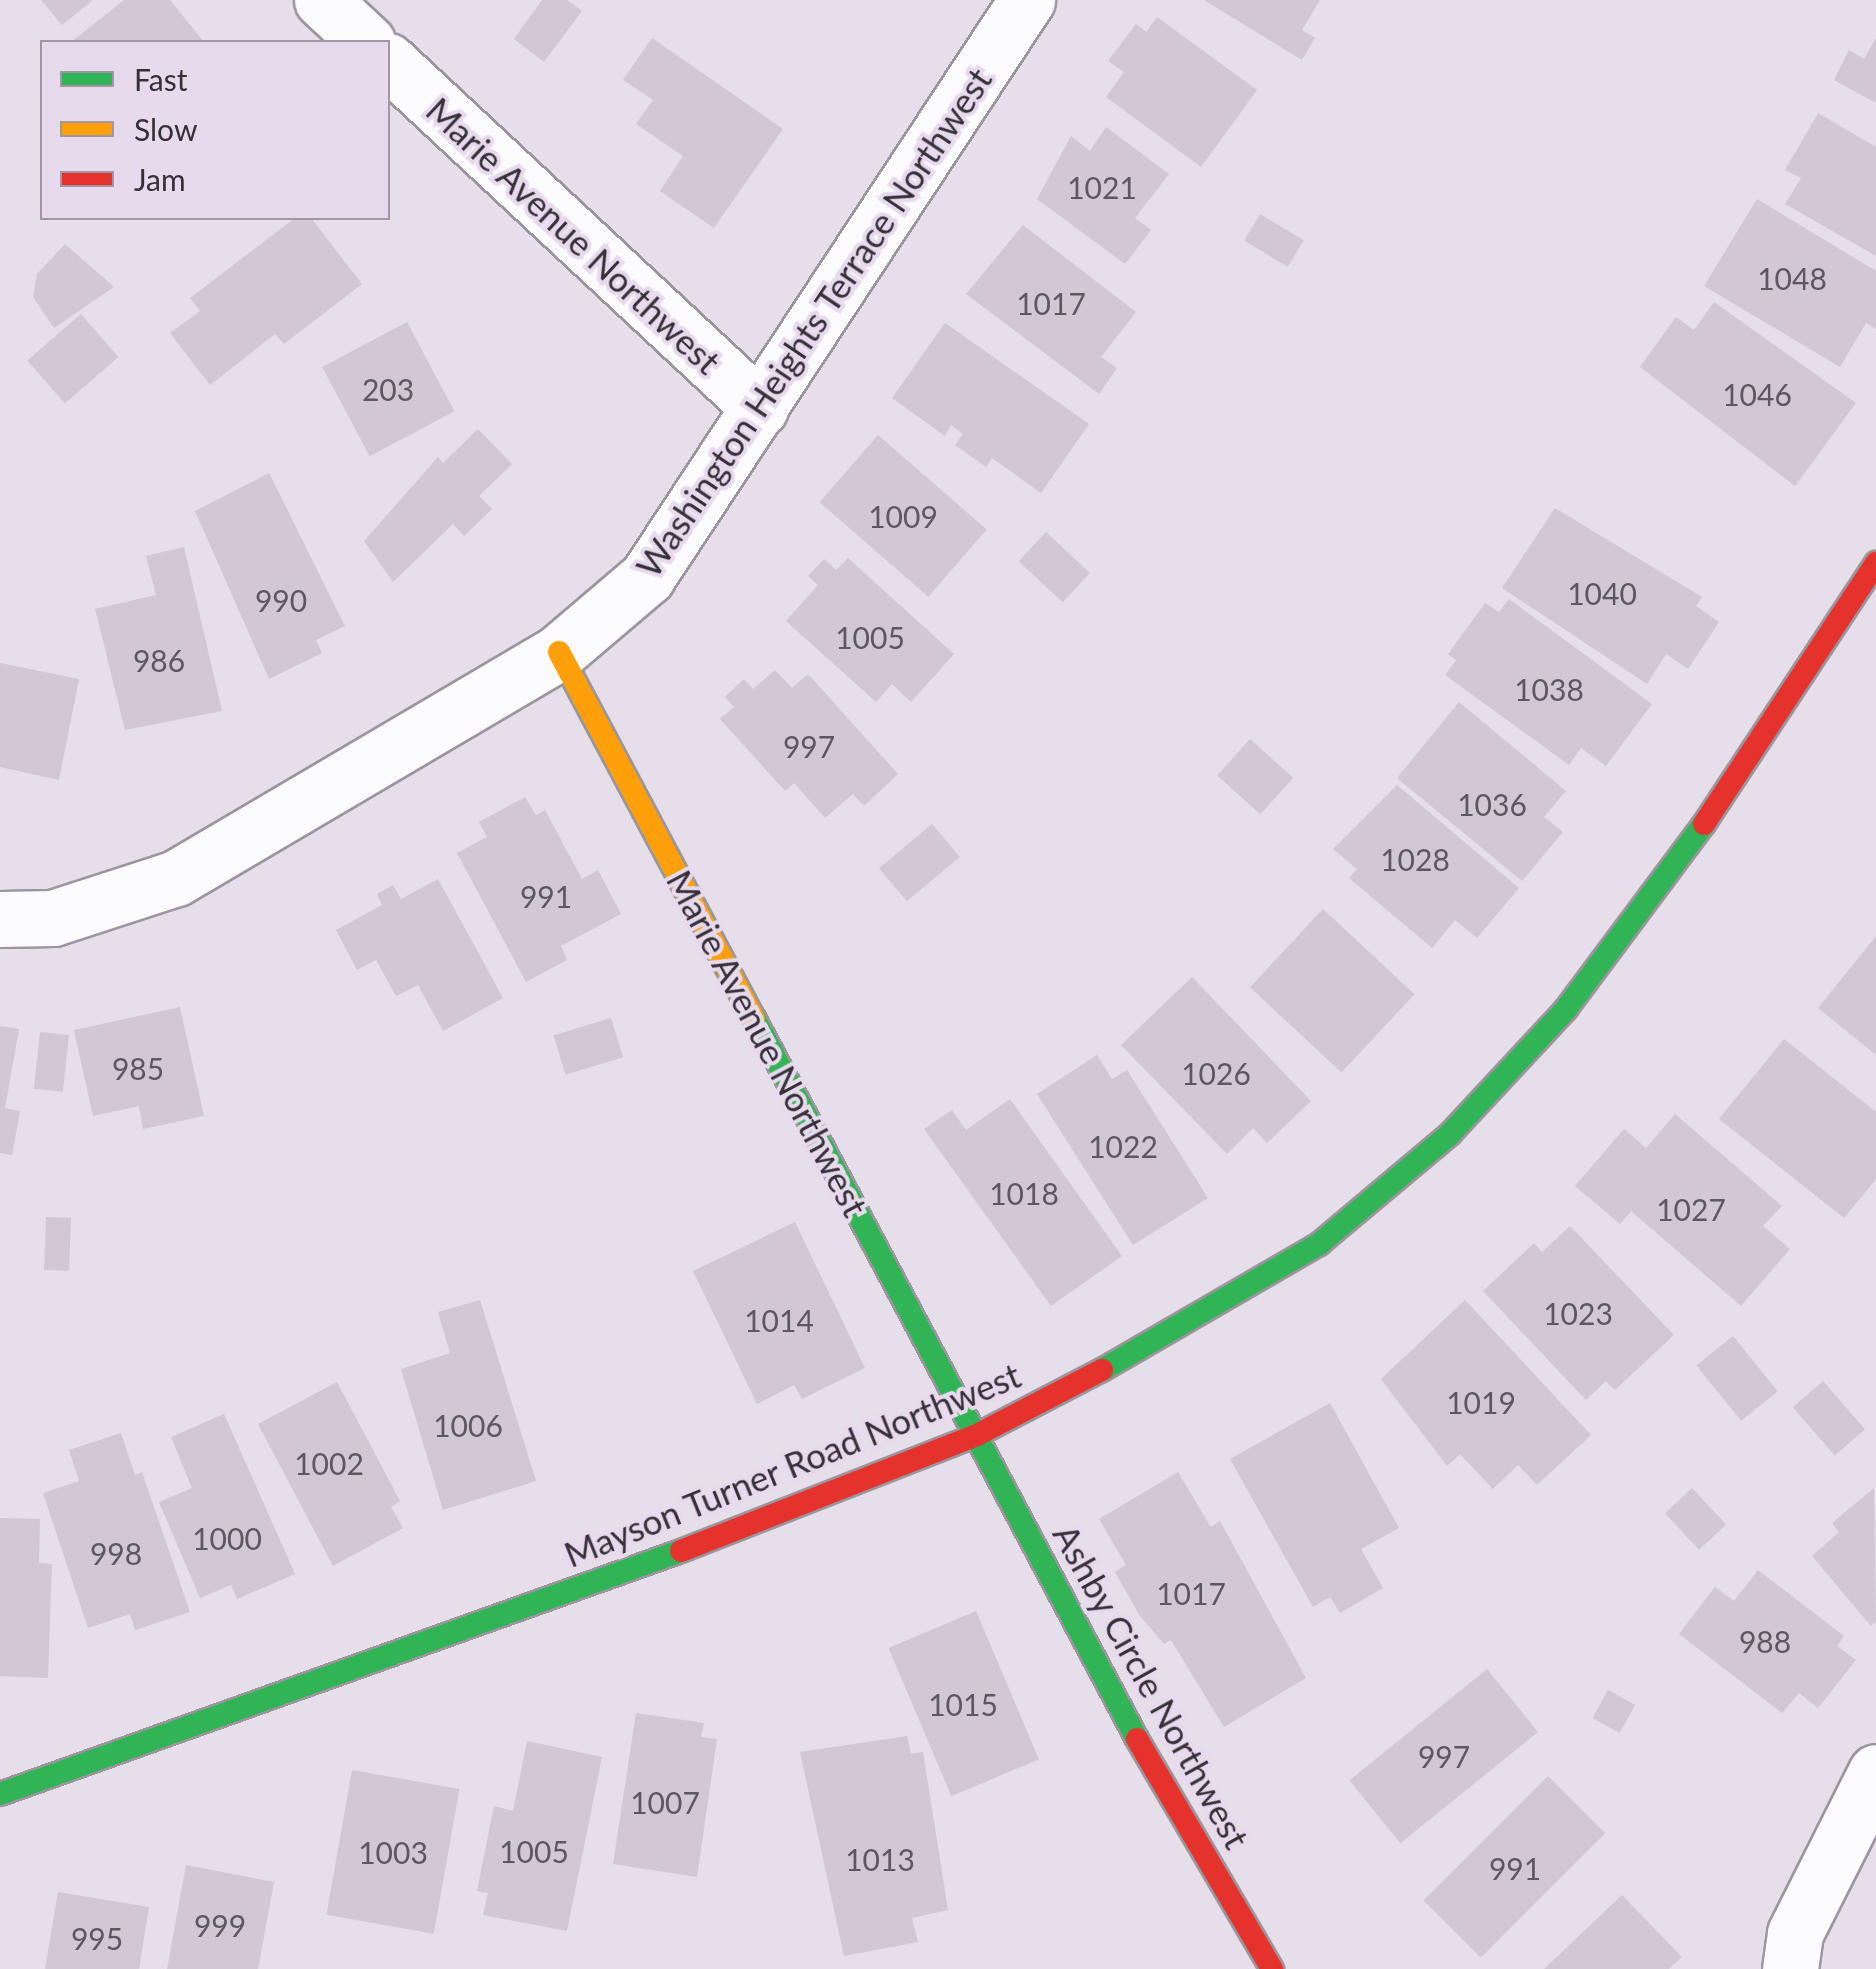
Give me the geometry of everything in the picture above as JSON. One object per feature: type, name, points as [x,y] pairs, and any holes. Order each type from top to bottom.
[{"type":"street","points":[[322,0],[365,40]]},
{"type":"street","name":"Washington Heights Terrace Northwest","points":[[0,919],[53,918],[176,878],[559,652],[647,577],[1027,0]]},
{"type":"street","name":"Marie Avenue Northwest","points":[[390,64],[760,408]]},
{"type":"street","name":"Mayson Turner Road Northwest","points":[[0,1794],[651,1563],[976,1435],[1190,1325],[1287,1264],[1450,1134],[1577,994],[1718,803],[1876,563]]},
{"type":"street","name":"Marie Avenue Northwest","points":[[559,652],[976,1435]]},
{"type":"street","name":"Ashby Circle Northwest","points":[[976,1435],[1155,1774],[1272,1969]]},
{"type":"street","points":[[1783,1957],[1876,1772]]},
{"type":"building","points":[[41,0],[93,0],[62,25]]},
{"type":"building","points":[[124,0],[170,0],[202,40],[74,40]]},
{"type":"building","points":[[542,0],[567,0],[582,11],[544,62],[514,39]]},
{"type":"building","points":[[1204,0],[1320,0],[1302,30],[1315,38],[1302,60]]},
{"type":"building","points":[[1157,17],[1257,90],[1201,167],[1106,97],[1124,72],[1108,61],[1136,24],[1146,32]]},
{"type":"building","points":[[652,38],[783,129],[714,228],[660,191],[683,156],[636,124],[653,100],[623,80]]},
{"type":"building","points":[[1876,38],[1876,103],[1834,80],[1849,50],[1864,59]]},
{"type":"building","points":[[1818,113],[1876,147],[1876,256],[1785,204],[1801,178],[1785,170]]},
{"type":"building","points":[[1106,127],[1169,174],[1135,218],[1151,230],[1125,264],[1037,199],[1071,136],[1090,151]]},
{"type":"building","points":[[1757,199],[1876,271],[1876,329],[1866,323],[1840,367],[1704,286]]},
{"type":"building","points":[[1260,214],[1304,240],[1288,267],[1244,241]]},
{"type":"building","points":[[292,220],[313,220],[362,284],[284,344],[275,334],[210,385],[170,333],[200,311],[190,298]]},
{"type":"building","points":[[1023,225],[1136,312],[1101,357],[1117,368],[1099,394],[966,294]]},
{"type":"building","points":[[65,244],[114,287],[54,328],[33,297],[37,274]]},
{"type":"building","points":[[1714,302],[1856,403],[1795,486],[1640,367],[1676,317],[1694,330]]},
{"type":"building","points":[[81,314],[118,357],[65,404],[27,361]]},
{"type":"building","points":[[407,322],[454,411],[370,456],[322,367]]},
{"type":"building","points":[[945,323],[1089,424],[1041,493],[992,458],[986,467],[955,445],[963,434],[951,425],[945,436],[892,398]]},
{"type":"building","points":[[478,429],[512,464],[479,496],[492,509],[464,536],[453,524],[393,582],[364,541],[438,457],[443,463]]},
{"type":"building","points":[[878,435],[987,529],[928,597],[820,502]]},
{"type":"building","points":[[269,473],[345,626],[316,640],[322,653],[269,679],[195,511]]},
{"type":"building","points":[[1555,508],[1702,597],[1696,606],[1719,622],[1688,669],[1666,654],[1647,684],[1502,588]]},
{"type":"building","points":[[1046,532],[1090,573],[1063,602],[1019,561]]},
{"type":"building","points":[[184,547],[222,711],[125,730],[95,609],[156,595],[146,556]]},
{"type":"building","points":[[848,558],[954,654],[911,702],[892,684],[876,702],[786,621],[818,585],[808,576],[824,559],[836,570]]},
{"type":"building","points":[[1509,599],[1652,704],[1606,766],[1581,748],[1569,765],[1445,675],[1456,660],[1448,654],[1485,603],[1499,612]]},
{"type":"building","points":[[0,663],[79,679],[59,780],[0,767]]},
{"type":"building","points":[[775,670],[792,688],[808,674],[898,774],[864,806],[853,794],[825,818],[794,783],[785,791],[720,719],[734,707],[725,697],[744,679],[753,689]]},
{"type":"building","points":[[1459,702],[1566,791],[1544,817],[1563,832],[1522,881],[1397,778]]},
{"type":"building","points":[[1250,739],[1293,778],[1260,814],[1217,775]]},
{"type":"building","points":[[1397,785],[1519,888],[1477,938],[1455,920],[1432,948],[1349,878],[1357,869],[1333,849]]},
{"type":"building","points":[[525,797],[536,815],[545,810],[582,879],[598,870],[621,914],[561,946],[567,960],[526,982],[457,853],[487,837],[479,822]]},
{"type":"building","points":[[932,824],[960,857],[907,901],[879,868]]},
{"type":"building","points":[[438,879],[503,998],[443,1031],[418,985],[396,996],[376,960],[357,970],[336,930],[382,905],[377,894],[393,885],[401,899]]},
{"type":"building","points":[[1323,909],[1414,994],[1341,1073],[1250,987]]},
{"type":"building","points":[[1876,936],[1876,1055],[1818,1008]]},
{"type":"building","points":[[1192,977],[1311,1101],[1267,1143],[1253,1128],[1227,1154],[1121,1045]]},
{"type":"building","points":[[180,1007],[204,1116],[143,1129],[139,1106],[93,1116],[74,1030]]},
{"type":"building","points":[[611,1018],[623,1057],[566,1075],[554,1036]]},
{"type":"building","points":[[0,1026],[19,1029],[5,1108],[20,1111],[12,1155],[0,1153]]},
{"type":"building","points":[[40,1032],[69,1035],[63,1092],[34,1089]]},
{"type":"building","points":[[1784,1039],[1876,1112],[1876,1179],[1844,1218],[1719,1119]]},
{"type":"building","points":[[1097,1055],[1112,1079],[1127,1070],[1208,1198],[1133,1245],[1037,1094]]},
{"type":"building","points":[[1010,1099],[1122,1256],[1051,1306],[924,1129],[952,1110],[966,1130]]},
{"type":"building","points":[[1675,1114],[1782,1206],[1763,1226],[1790,1249],[1741,1306],[1631,1211],[1620,1224],[1575,1186],[1624,1129],[1646,1148]]},
{"type":"building","points":[[46,1217],[71,1218],[69,1271],[44,1270]]},
{"type":"building","points":[[795,1222],[865,1368],[802,1399],[794,1385],[757,1404],[693,1271]]},
{"type":"building","points":[[1570,1226],[1674,1335],[1615,1390],[1606,1381],[1586,1400],[1483,1291],[1534,1243],[1542,1252]]},
{"type":"building","points":[[480,1300],[536,1481],[443,1510],[401,1369],[450,1353],[438,1312]]},
{"type":"building","points":[[1465,1300],[1591,1435],[1537,1485],[1518,1465],[1493,1489],[1460,1454],[1447,1466],[1381,1379]]},
{"type":"building","points":[[1733,1336],[1778,1391],[1741,1421],[1696,1366]]},
{"type":"building","points":[[1823,1381],[1865,1429],[1835,1456],[1793,1407]]},
{"type":"building","points":[[337,1382],[400,1501],[391,1507],[403,1528],[333,1566],[258,1424]]},
{"type":"building","points":[[1330,1403],[1399,1528],[1361,1549],[1383,1588],[1340,1613],[1330,1597],[1313,1607],[1230,1459]]},
{"type":"building","points":[[224,1414],[295,1574],[237,1599],[231,1585],[200,1598],[159,1502],[192,1488],[171,1437]]},
{"type":"building","points":[[121,1433],[135,1475],[142,1472],[190,1612],[135,1630],[130,1614],[88,1628],[43,1493],[79,1481],[69,1450]]},
{"type":"building","points":[[1178,1472],[1211,1527],[1220,1521],[1306,1678],[1224,1727],[1171,1640],[1164,1644],[1140,1616],[1115,1572],[1126,1565],[1099,1519]]},
{"type":"building","points":[[1692,1488],[1726,1525],[1699,1550],[1665,1513]]},
{"type":"building","points":[[1874,1488],[1876,1621],[1871,1626],[1812,1556],[1839,1532],[1832,1523]]},
{"type":"building","points":[[0,1518],[40,1519],[39,1563],[52,1564],[48,1678],[0,1676]]},
{"type":"building","points":[[1758,1570],[1844,1636],[1837,1646],[1856,1660],[1818,1708],[1799,1693],[1782,1713],[1679,1634],[1715,1587],[1734,1601]]},
{"type":"building","points":[[976,1611],[1039,1759],[951,1796],[889,1648]]},
{"type":"building","points":[[1487,1669],[1538,1732],[1400,1843],[1349,1780]]},
{"type":"building","points":[[1608,1690],[1635,1705],[1620,1733],[1592,1718]]},
{"type":"building","points":[[636,1713],[704,1723],[701,1737],[717,1739],[697,1877],[613,1864]]},
{"type":"building","points":[[907,1736],[911,1754],[923,1752],[948,1910],[912,1918],[918,1942],[844,1956],[800,1752]]},
{"type":"building","points":[[527,1741],[602,1757],[567,1931],[483,1915],[488,1893],[477,1891],[494,1806],[513,1811]]},
{"type":"building","points":[[352,1770],[459,1789],[434,1934],[326,1915]]},
{"type":"building","points":[[1548,1776],[1605,1833],[1481,1958],[1424,1900]]},
{"type":"building","points":[[186,1865],[274,1882],[258,1969],[167,1969]]},
{"type":"building","points":[[58,1892],[149,1907],[139,1969],[45,1969]]},
{"type":"building","points":[[1622,1895],[1682,1957],[1669,1969],[1544,1969]]},
{"type":"traffic: fast","points":[[1102,1370],[1319,1244],[1450,1134],[1566,1009],[1704,824]]},
{"type":"traffic: fast","points":[[754,1018],[1137,1739]]},
{"type":"traffic: fast","points":[[0,1794],[681,1551]]},
{"type":"traffic: slow","points":[[559,652],[754,1018]]},
{"type":"traffic: jam","points":[[1704,824],[1876,563]]},
{"type":"traffic: jam","points":[[681,1551],[977,1435],[1102,1370]]},
{"type":"traffic: jam","points":[[1137,1739],[1272,1969]]}]
